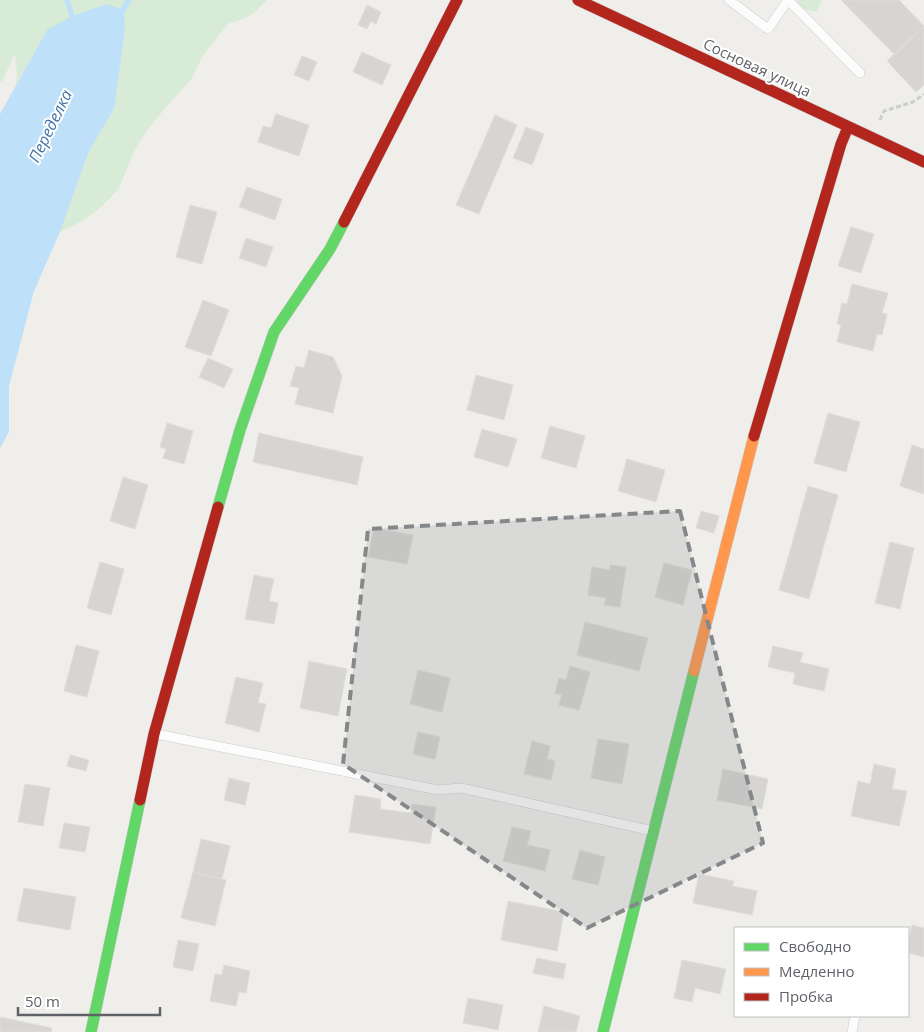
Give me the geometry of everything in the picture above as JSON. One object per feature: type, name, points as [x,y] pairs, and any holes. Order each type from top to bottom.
[{"type":"street","points":[[91,1032],[154,734],[240,430],[274,332],[330,249],[457,0]]},
{"type":"street","name":"Сосновая улица","points":[[578,0],[924,162]]},
{"type":"street","points":[[603,1032],[758,418],[848,127]]},
{"type":"lane","points":[[729,0],[768,29],[788,0],[860,73]]},
{"type":"lane","points":[[154,734],[438,790],[461,788],[653,831]]},
{"type":"lane","points":[[852,1032],[855,1017]]},
{"type":"path","points":[[884,111],[913,102],[924,94]]},
{"type":"highlighted area","points":[[680,511],[763,843],[587,928],[343,764],[368,529]]},
{"type":"green space","points":[[0,0],[267,0],[252,14],[241,20],[229,23],[215,40],[202,57],[192,78],[148,129],[136,147],[118,190],[84,220],[60,232],[89,151],[114,109],[47,30],[16,85],[15,54],[0,82]]},
{"type":"green space","points":[[797,0],[822,0],[817,12],[806,10],[797,4]]},
{"type":"water","points":[[107,4],[124,10],[125,28],[114,109],[89,151],[60,232],[34,291],[9,386],[9,432],[0,448],[0,114],[47,30],[72,16]]},
{"type":"building","points":[[841,0],[899,0],[924,26],[895,55]]},
{"type":"building","points":[[367,5],[381,12],[376,24],[371,21],[367,29],[358,25]]},
{"type":"building","points":[[924,26],[924,85],[916,92],[887,61]]},
{"type":"building","points":[[362,52],[391,65],[382,85],[353,72]]},
{"type":"building","points":[[302,56],[317,62],[309,81],[294,75]]},
{"type":"building","points":[[276,114],[309,125],[299,156],[258,142],[263,126],[271,128]]},
{"type":"building","points":[[495,115],[517,125],[479,214],[456,205]]},
{"type":"building","points":[[526,127],[544,134],[532,165],[513,158]]},
{"type":"building","points":[[247,187],[282,199],[275,220],[239,207]]},
{"type":"building","points":[[190,205],[217,212],[202,264],[176,257]]},
{"type":"building","points":[[851,227],[874,234],[861,273],[838,266]]},
{"type":"building","points":[[246,238],[273,247],[266,267],[239,258]]},
{"type":"building","points":[[852,284],[888,293],[882,313],[887,314],[882,335],[877,334],[873,351],[837,342],[841,325],[837,324],[842,303],[847,304]]},
{"type":"building","points":[[203,300],[229,310],[211,356],[185,347]]},
{"type":"building","points":[[309,350],[333,357],[342,376],[333,413],[295,404],[299,388],[290,386],[296,366],[304,368]]},
{"type":"building","points":[[208,358],[233,369],[224,388],[199,377]]},
{"type":"building","points":[[476,375],[513,385],[504,420],[467,410]]},
{"type":"building","points":[[828,413],[860,422],[846,472],[814,463]]},
{"type":"building","points":[[167,423],[193,431],[184,464],[163,458],[166,449],[160,447]]},
{"type":"building","points":[[550,426],[585,436],[576,468],[541,458]]},
{"type":"building","points":[[482,429],[517,439],[508,467],[474,457]]},
{"type":"building","points":[[259,433],[363,457],[357,485],[253,462]]},
{"type":"building","points":[[912,445],[924,449],[924,494],[900,486]]},
{"type":"building","points":[[627,459],[665,470],[656,502],[618,491]]},
{"type":"building","points":[[123,477],[148,485],[135,529],[110,521]]},
{"type":"building","points":[[808,486],[838,495],[809,599],[779,590]]},
{"type":"building","points":[[701,511],[719,516],[714,533],[696,528]]},
{"type":"building","points":[[374,528],[413,535],[407,564],[368,557]]},
{"type":"building","points":[[890,542],[914,548],[900,609],[875,603]]},
{"type":"building","points":[[100,562],[124,569],[111,615],[87,608]]},
{"type":"building","points":[[664,563],[692,570],[683,605],[655,597]]},
{"type":"building","points":[[610,565],[626,567],[620,607],[604,605],[606,598],[588,595],[592,567],[610,570]]},
{"type":"building","points":[[254,575],[274,579],[269,601],[278,603],[274,624],[245,619]]},
{"type":"building","points":[[585,622],[648,638],[639,671],[577,655]]},
{"type":"building","points":[[76,645],[99,651],[87,697],[64,691]]},
{"type":"building","points":[[773,646],[803,653],[800,662],[829,669],[824,691],[793,684],[795,673],[768,667]]},
{"type":"building","points":[[309,661],[347,669],[338,716],[300,708]]},
{"type":"building","points":[[570,666],[590,672],[579,710],[559,705],[562,695],[555,693],[559,678],[566,680]]},
{"type":"building","points":[[418,670],[450,678],[442,712],[410,704]]},
{"type":"building","points":[[236,677],[263,683],[258,703],[266,704],[259,732],[225,723]]},
{"type":"building","points":[[418,732],[440,737],[435,759],[413,754]]},
{"type":"building","points":[[598,739],[629,744],[622,784],[591,778]]},
{"type":"building","points":[[532,741],[550,746],[547,759],[555,761],[551,780],[524,774]]},
{"type":"building","points":[[70,755],[89,760],[86,771],[67,766]]},
{"type":"building","points":[[874,764],[896,769],[892,789],[907,791],[899,826],[851,816],[858,781],[870,784]]},
{"type":"building","points":[[723,769],[768,779],[762,809],[717,800]]},
{"type":"building","points":[[229,778],[250,783],[245,805],[224,800]]},
{"type":"building","points":[[25,784],[50,788],[43,826],[18,822]]},
{"type":"building","points":[[355,795],[381,799],[380,809],[411,813],[412,804],[436,807],[430,844],[349,832]]},
{"type":"building","points":[[64,823],[90,827],[85,852],[59,848]]},
{"type":"building","points":[[512,827],[531,831],[527,845],[550,850],[545,871],[503,861]]},
{"type":"building","points":[[201,839],[230,846],[222,879],[193,872]]},
{"type":"building","points":[[580,850],[605,857],[598,885],[572,879]]},
{"type":"building","points":[[193,872],[226,880],[215,926],[181,918]]},
{"type":"building","points":[[699,874],[734,881],[732,886],[757,891],[752,915],[693,903]]},
{"type":"building","points":[[24,888],[76,897],[70,930],[17,921]]},
{"type":"building","points":[[508,901],[564,912],[557,951],[501,940]]},
{"type":"building","points":[[912,925],[924,928],[924,957],[909,953]]},
{"type":"building","points":[[178,940],[199,944],[193,971],[173,967]]},
{"type":"building","points":[[537,958],[566,964],[563,979],[533,973]]},
{"type":"building","points":[[682,960],[726,969],[720,994],[695,988],[692,1002],[674,998]]},
{"type":"building","points":[[224,965],[250,971],[246,993],[239,992],[236,1006],[210,1001],[215,974],[222,975]]},
{"type":"building","points":[[468,998],[503,1005],[498,1030],[463,1023]]},
{"type":"building","points":[[544,1006],[580,1016],[576,1032],[538,1032]]},
{"type":"building","points":[[0,1017],[52,1028],[51,1032],[0,1032]]},
{"type":"waterway","points":[[67,0],[74,22]]},
{"type":"waterway","name":"Переделка","points":[[120,15],[129,0]]},
{"type":"traffic: fast","points":[[218,507],[240,430],[274,332],[330,249],[344,222]]},
{"type":"traffic: fast","points":[[603,1032],[694,671]]},
{"type":"traffic: fast","points":[[91,1032],[140,800]]},
{"type":"traffic: slow","points":[[694,671],[754,436]]},
{"type":"traffic: jam","points":[[344,222],[457,0]]},
{"type":"traffic: jam","points":[[578,0],[924,162]]},
{"type":"traffic: jam","points":[[754,436],[841,144],[848,127]]},
{"type":"traffic: jam","points":[[140,800],[154,734],[218,507]]}]
